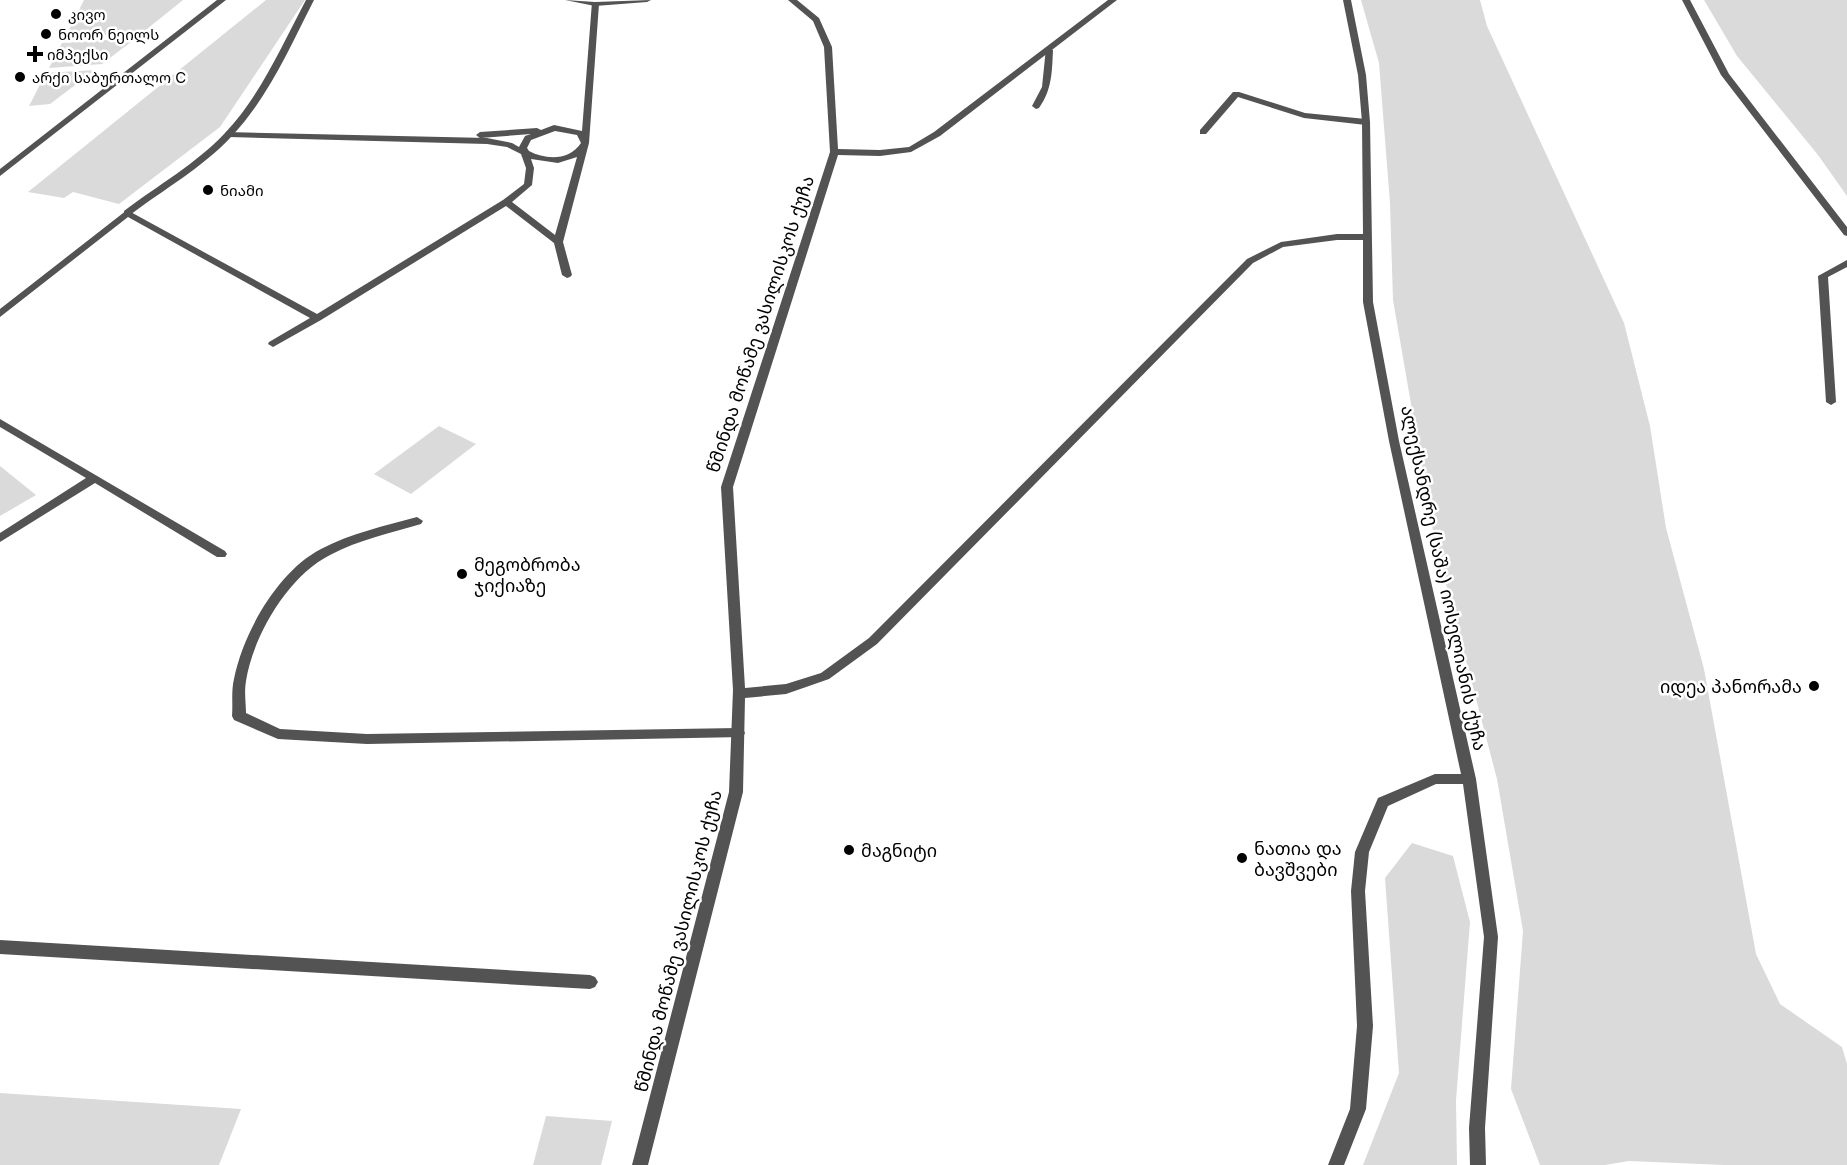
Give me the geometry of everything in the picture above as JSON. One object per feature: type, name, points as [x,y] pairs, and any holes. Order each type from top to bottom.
[{"type":"street","points":[[0,173],[222,0]]},
{"type":"street","points":[[0,314],[127,213],[210,152],[229,134],[251,107],[310,0]]},
{"type":"street","points":[[569,0],[595,4],[647,0]]},
{"type":"street","name":"წმინდა მოწამე ვასილისკოს ქუჩა","points":[[640,1165],[736,792],[739,694],[727,488],[834,152],[828,46],[816,20],[792,0]]},
{"type":"street","points":[[834,152],[880,153],[911,149],[937,134],[1113,0]]},
{"type":"street","name":"ალექსანდრე (საშა) იოსელიანის ქუჩა","points":[[1347,0],[1362,75],[1366,122],[1368,302],[1394,441],[1469,779],[1491,937],[1477,1128],[1478,1165]]},
{"type":"street","points":[[1686,0],[1725,75],[1847,233]]},
{"type":"street","points":[[567,275],[558,242],[585,143],[595,4]]},
{"type":"street","points":[[1036,106],[1042,99],[1048,83],[1049,50]]},
{"type":"street","points":[[1203,132],[1236,94],[1304,115],[1366,122]]},
{"type":"street","points":[[273,344],[506,202],[528,185],[530,168],[522,148],[528,138],[544,130]]},
{"type":"street","points":[[442,138],[573,130],[580,133],[585,143]]},
{"type":"street","points":[[229,134],[487,141],[538,159],[558,160],[577,153],[585,143]]},
{"type":"street","points":[[506,202],[558,242]]},
{"type":"street","points":[[127,213],[317,318]]},
{"type":"street","points":[[739,694],[786,689],[825,676],[873,640],[1250,261],[1281,245],[1337,237],[1367,237]]},
{"type":"street","points":[[1831,402],[1823,276],[1847,262]]},
{"type":"street","points":[[0,422],[221,554]]},
{"type":"street","points":[[0,538],[95,478]]},
{"type":"street","points":[[417,521],[334,549],[313,559],[284,586],[261,627],[240,677],[239,716],[278,734],[367,739],[738,733]]},
{"type":"street","points":[[1336,1165],[1358,1109],[1365,1026],[1358,891],[1362,852],[1383,802],[1435,779],[1469,779]]},
{"type":"street","points":[[0,947],[590,982]]},
{"type":"shaded area","points":[[84,0],[183,0],[142,33],[65,38]]},
{"type":"shaded area","points":[[266,0],[305,0],[220,127],[119,204],[73,192],[64,198],[28,192]]},
{"type":"shaded area","points":[[1361,0],[1480,0],[1487,26],[1624,323],[1650,426],[1666,528],[1704,669],[1756,954],[1780,1004],[1842,1047],[1847,1064],[1847,1165],[1724,1165],[1629,1161],[1605,1165],[1540,1165],[1511,1089],[1523,931],[1497,779],[1435,542],[1393,300],[1390,203],[1379,63]]},
{"type":"shaded area","points":[[1704,0],[1847,0],[1847,196],[1818,155],[1737,56]]},
{"type":"shaded area","points":[[136,38],[102,64],[49,68],[62,43]]},
{"type":"shaded area","points":[[95,70],[50,104],[29,106],[46,73]]},
{"type":"shaded area","points":[[439,426],[476,444],[411,494],[374,474]]},
{"type":"shaded area","points":[[0,466],[36,495],[0,516]]},
{"type":"shaded area","points":[[1412,843],[1453,856],[1470,922],[1456,1100],[1457,1165],[1363,1165],[1399,1073],[1385,878]]},
{"type":"shaded area","points":[[0,1093],[241,1109],[219,1165],[0,1165]]},
{"type":"shaded area","points":[[546,1116],[612,1121],[601,1165],[533,1165]]},
{"type":"place","name":"კივო","points":[[56,14]]},
{"type":"place","name":"ნოორ ნეილს","points":[[46,34]]},
{"type":"place","name":"იმპექსი","points":[[35,54]]},
{"type":"place","name":"არქი საბურთალო C","points":[[20,77]]},
{"type":"place","name":"ნიამი","points":[[208,190]]},
{"type":"place","name":"მეგობრობა ჯიქიაზე","points":[[462,574]]},
{"type":"place","name":"იდეა პანორამა","points":[[1814,686]]},
{"type":"place","name":"მაგნიტი","points":[[849,850]]},
{"type":"place","name":"ნათია და ბავშვები","points":[[1242,858]]}]
